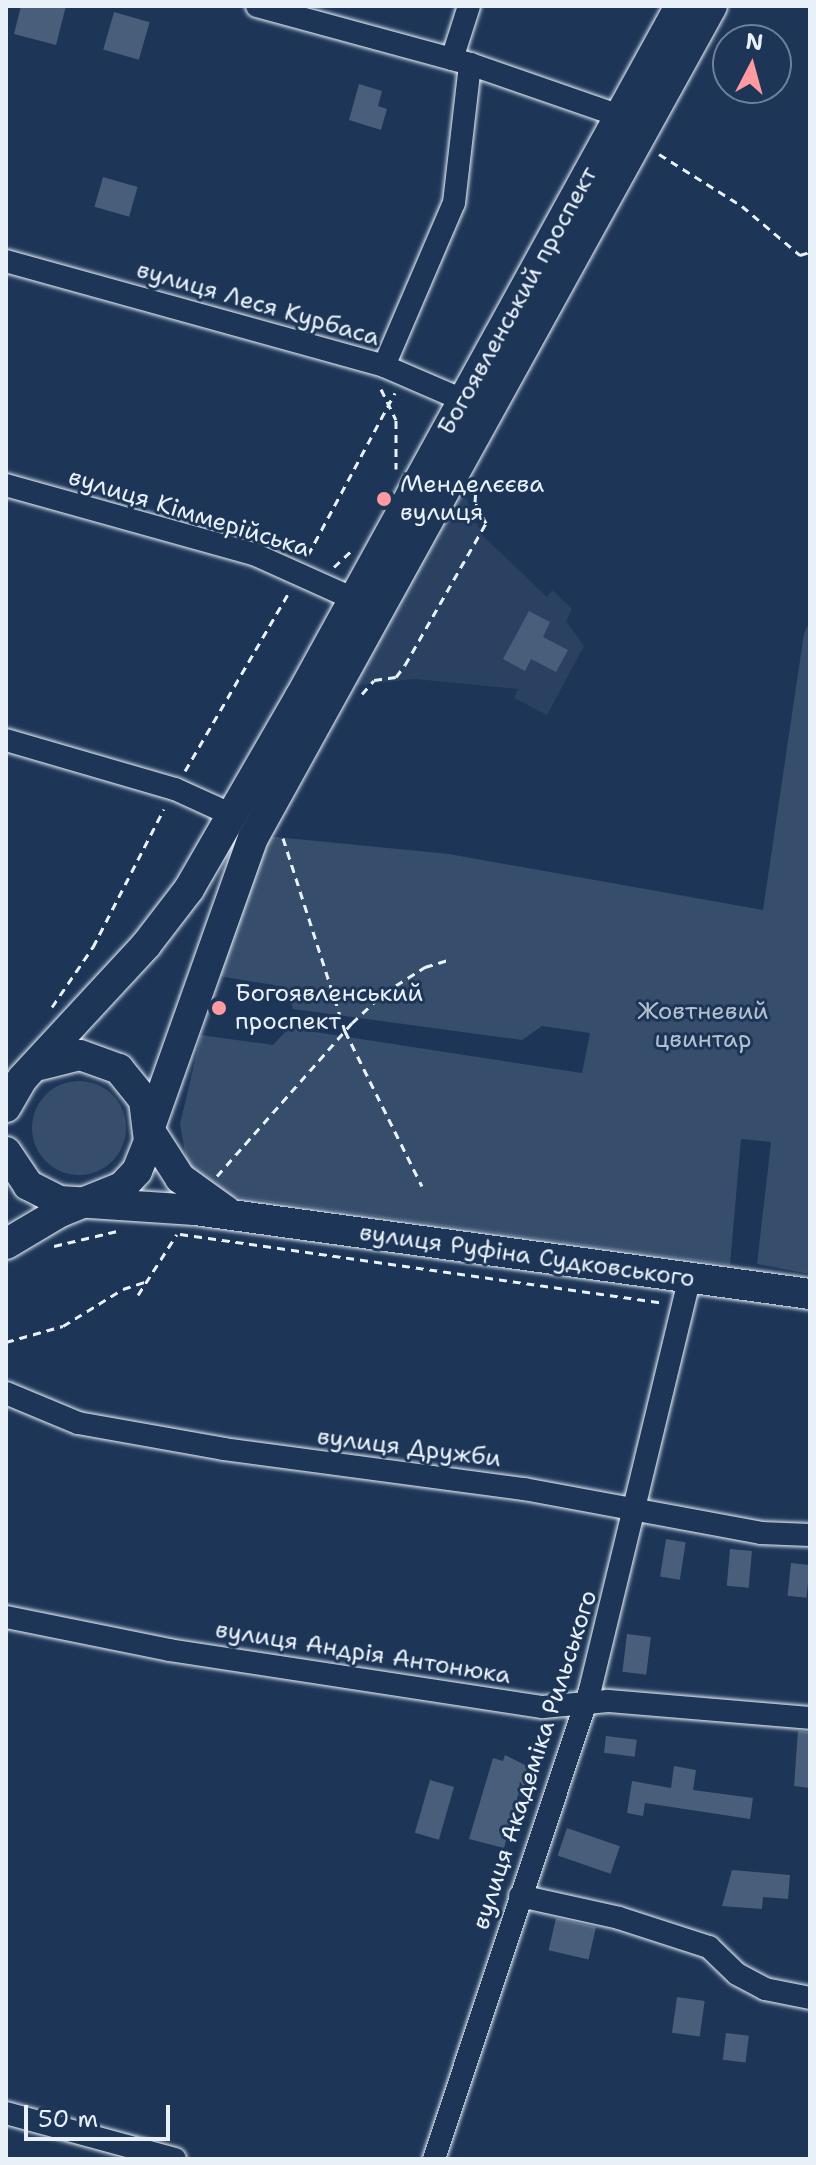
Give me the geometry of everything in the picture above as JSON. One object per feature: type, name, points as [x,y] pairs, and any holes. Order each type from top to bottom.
[{"type":"main road","name":"Богоявленський проспект","points":[[6,1244],[86,1202],[113,1193],[130,1180],[142,1162],[150,1129],[253,838],[477,406],[620,116],[680,6]]},
{"type":"main road","name":"Богоявленський проспект","points":[[6,1107],[22,1079],[40,1065],[155,934],[189,889],[354,599],[477,406],[637,140],[712,6]]},
{"type":"main road","name":"вулиця Руфіна Судковського","points":[[40,1065],[66,1056],[107,1062],[138,1088],[150,1129],[191,1213]]},
{"type":"main road","points":[[6,1152],[21,1178],[36,1191]]},
{"type":"main road","name":"вулиця Руфіна Судковського","points":[[36,1191],[60,1201],[243,1217],[688,1292],[810,1294]]},
{"type":"street","points":[[257,6],[461,62],[620,116]]},
{"type":"street","points":[[389,375],[454,203],[461,62],[469,6]]},
{"type":"street","name":"вулиця Леся Курбаса","points":[[6,261],[389,375],[477,406]]},
{"type":"street","name":"вулиця Кіммерійська","points":[[6,485],[299,571],[354,599]]},
{"type":"street","points":[[6,740],[175,789],[232,815]]},
{"type":"street","name":"вулиця Руфіна Судковського","points":[[6,1183],[36,1191]]},
{"type":"street","name":"вулиця Академіка Рильського","points":[[434,2159],[583,1704],[637,1508],[688,1292]]},
{"type":"street","name":"вулиця Дружби","points":[[6,1393],[78,1423],[637,1508],[761,1533],[810,1535]]},
{"type":"street","name":"вулиця Андрія Антонюка","points":[[6,1617],[169,1650],[543,1707],[608,1701],[810,1718]]},
{"type":"street","points":[[520,1896],[619,1918],[709,1947],[737,1974],[765,1989],[810,1998]]},
{"type":"street","points":[[6,2113],[175,2159]]},
{"type":"path","points":[[637,140],[742,206],[800,255],[810,252]]},
{"type":"path","points":[[389,375],[398,479]]},
{"type":"path","points":[[50,1010],[93,947],[175,789],[277,617],[391,401],[389,375]]},
{"type":"path","points":[[299,571],[333,567],[359,544]]},
{"type":"path","points":[[280,829],[345,1031],[422,1186]]},
{"type":"path","points":[[138,1295],[191,1213],[345,1031],[384,993],[425,967],[448,960]]},
{"type":"path","points":[[167,1232],[191,1213],[688,1292]]},
{"type":"path","points":[[50,1247],[86,1235],[126,1230]]},
{"type":"path","points":[[6,1342],[63,1326],[123,1289],[146,1282]]},
{"type":"shaded area","points":[[462,488],[482,535],[547,597],[552,590],[572,609],[566,621],[584,646],[547,715],[514,698],[518,689],[415,679],[350,686]]},
{"type":"green space","name":"Жовтневий цвинтар","points":[[810,621],[810,1274],[757,1264],[771,1142],[741,1139],[730,1265],[222,1195],[187,1164],[180,1124],[201,1035],[273,1045],[289,1028],[582,1073],[590,1033],[542,1026],[522,1040],[293,1009],[285,987],[219,976],[266,836],[449,854],[763,910],[804,633]]},
{"type":"green space","points":[[79,1081],[97,1085],[112,1095],[122,1110],[126,1128],[122,1146],[112,1161],[97,1171],[79,1175],[61,1171],[46,1161],[36,1146],[32,1128],[36,1110],[46,1095],[61,1085]]},
{"type":"building","points":[[21,6],[66,6],[56,45],[14,34]]},
{"type":"building","points":[[114,12],[150,22],[139,60],[103,49]]},
{"type":"building","points":[[359,84],[382,91],[378,106],[387,109],[381,130],[349,120]]},
{"type":"building","points":[[103,177],[138,187],[129,217],[94,207]]},
{"type":"building","points":[[529,611],[550,622],[543,637],[568,650],[556,672],[531,659],[525,671],[503,659]]},
{"type":"building","points":[[666,1539],[686,1542],[680,1580],[660,1577]]},
{"type":"building","points":[[730,1549],[752,1551],[749,1588],[727,1586]]},
{"type":"building","points":[[791,1563],[810,1565],[806,1598],[788,1596]]},
{"type":"building","points":[[627,1634],[651,1637],[646,1675],[622,1672]]},
{"type":"building","points":[[798,1731],[810,1732],[810,1788],[794,1786]]},
{"type":"building","points":[[606,1736],[637,1740],[635,1757],[604,1753]]},
{"type":"building","points":[[505,1755],[537,1771],[529,1799],[518,1795],[504,1848],[469,1839],[493,1758],[503,1761]]},
{"type":"building","points":[[674,1766],[696,1770],[693,1790],[753,1798],[750,1819],[645,1803],[643,1816],[627,1813],[632,1781],[671,1788]]},
{"type":"building","points":[[430,1780],[454,1787],[439,1840],[415,1833]]},
{"type":"building","points":[[567,1828],[620,1846],[611,1874],[558,1855]]},
{"type":"building","points":[[732,1870],[790,1875],[788,1899],[763,1897],[762,1909],[722,1906]]},
{"type":"building","points":[[556,1918],[596,1927],[589,1959],[549,1950]]},
{"type":"building","points":[[677,1997],[705,2001],[700,2037],[672,2033]]},
{"type":"building","points":[[726,2033],[749,2036],[746,2063],[723,2060]]},
{"type":"place","name":"Менделєєва вулиця","points":[[384,499]]},
{"type":"place","name":"Богоявленський проспект","points":[[219,1008]]}]
